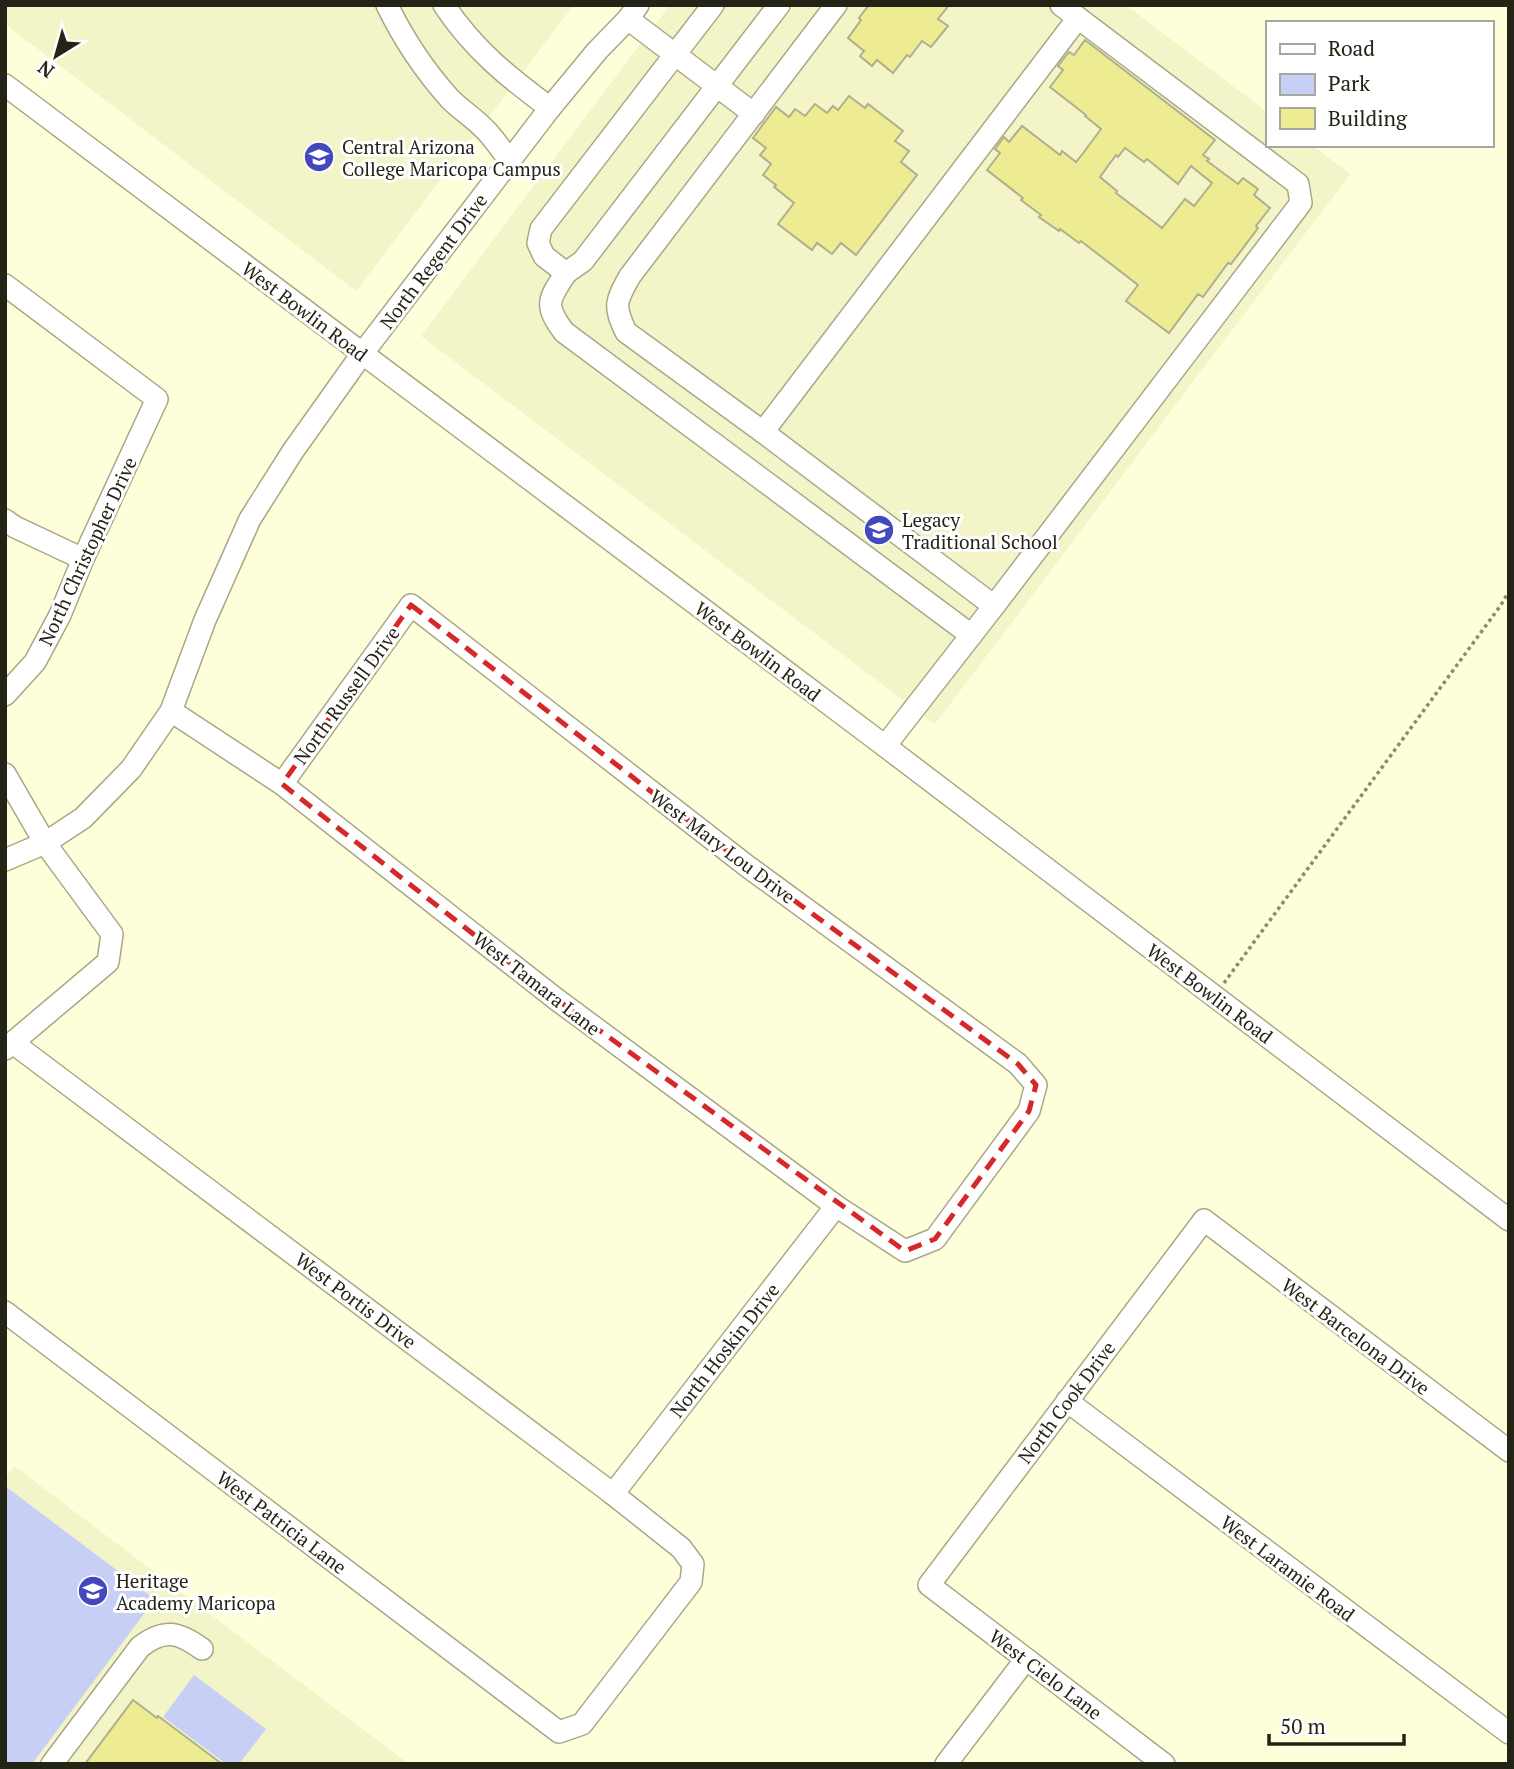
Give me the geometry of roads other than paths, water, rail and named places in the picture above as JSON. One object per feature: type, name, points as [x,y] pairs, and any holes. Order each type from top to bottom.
[{"type":"street","points":[[387,5],[405,40],[434,81],[453,102],[490,134],[510,161]]},
{"type":"street","points":[[444,5],[466,36],[488,59],[550,108]]},
{"type":"street","points":[[566,273],[544,256],[538,243],[541,229],[713,5]]},
{"type":"street","points":[[779,5],[583,261],[566,273],[551,295],[550,314],[564,332],[971,635]]},
{"type":"street","points":[[836,5],[630,276],[619,296],[617,313],[626,332],[993,606]]},
{"type":"street","points":[[763,432],[1069,11],[1298,184],[1301,203],[885,746]]},
{"type":"street","points":[[633,12],[675,55],[754,114]]},
{"type":"street","name":"North Regent Drive","points":[[5,860],[45,844],[83,818],[131,769],[171,711],[205,620],[250,519],[293,451],[362,354],[550,108],[633,12]]},
{"type":"street","name":"West Bowlin Road","points":[[5,85],[885,746],[1509,1220]]},
{"type":"street","name":"North Christopher Drive","points":[[5,285],[158,398],[60,615],[35,662],[5,695]]},
{"type":"street","points":[[5,520],[83,559]]},
{"type":"street","name":"North Russell Drive","points":[[282,784],[411,605]]},
{"type":"street","name":"West Mary Lou Drive","points":[[411,605],[747,866],[1018,1064],[1036,1085],[1029,1111],[935,1238],[905,1251]]},
{"type":"street","name":"West Tamara Lane","points":[[171,711],[282,784],[556,999],[836,1206],[905,1251]]},
{"type":"street","points":[[5,774],[45,844],[112,934],[108,962],[9,1046]]},
{"type":"street","name":"West Portis Drive","points":[[9,1046],[613,1494],[681,1548],[693,1564]]},
{"type":"street","name":"North Hoskin Drive","points":[[613,1494],[836,1206]]},
{"type":"street","name":"North Cook Drive","points":[[929,1585],[1204,1220]]},
{"type":"street","name":"West Barcelona Drive","points":[[1204,1220],[1509,1451]]},
{"type":"street","name":"West Patricia Lane","points":[[5,1312],[559,1732],[582,1724],[691,1582],[693,1564]]},
{"type":"street","name":"West Laramie Road","points":[[1067,1401],[1509,1734]]},
{"type":"street","name":"West Cielo Lane","points":[[929,1585],[1164,1764]]},
{"type":"street","points":[[52,1764],[140,1647],[150,1639],[163,1634],[177,1635],[202,1648]]},
{"type":"street","points":[[946,1764],[1026,1659]]},
{"type":"place","name":"Central Arizona College Maricopa Campus","points":[[319,157]]},
{"type":"place","name":"Legacy Traditional School","points":[[879,530]]},
{"type":"place","name":"Heritage Academy Maricopa","points":[[93,1591]]}]
